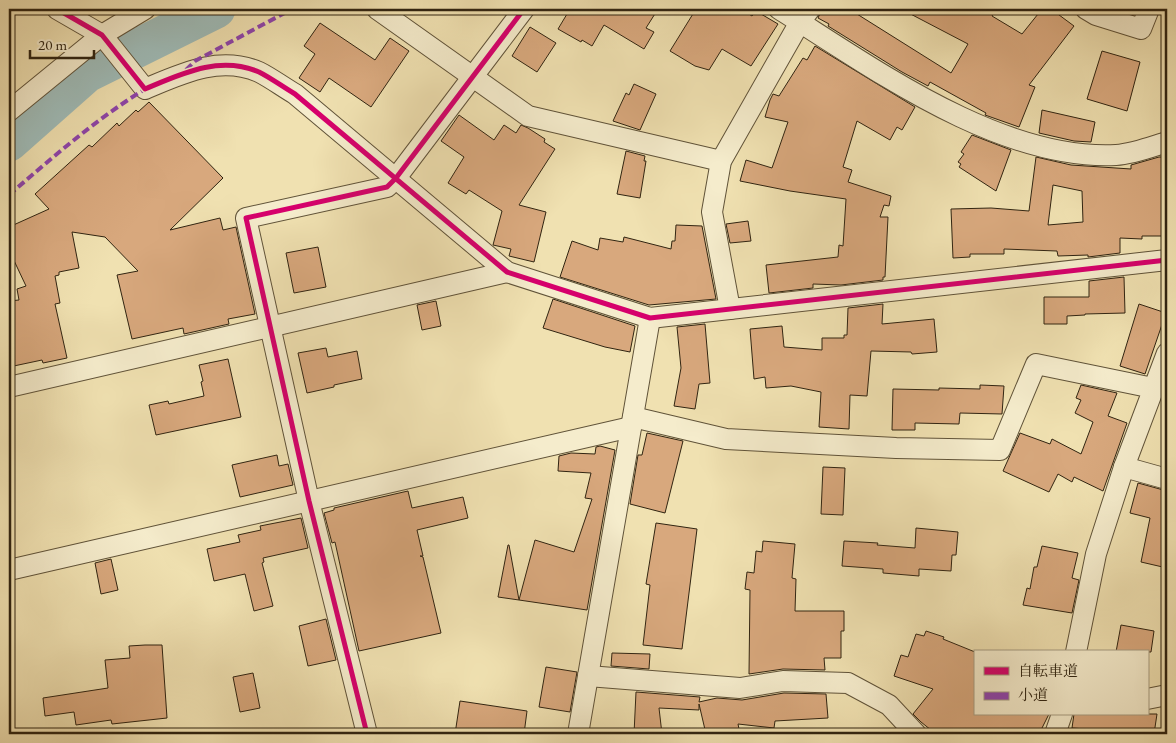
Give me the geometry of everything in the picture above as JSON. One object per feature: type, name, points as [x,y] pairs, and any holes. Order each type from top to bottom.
[{"type":"street","points":[[56,9],[106,41],[145,89],[199,67],[228,64],[258,72],[295,94],[507,272],[650,318],[1167,260]]},
{"type":"street","points":[[9,111],[106,41],[145,9]]},
{"type":"street","points":[[377,9],[528,116],[721,161]]},
{"type":"street","points":[[367,734],[309,501],[246,218],[387,187],[396,178],[524,9]]},
{"type":"street","points":[[779,9],[805,15],[926,100],[988,129],[1036,145],[1084,154],[1118,155],[1167,142]]},
{"type":"street","points":[[1086,9],[1096,15],[1141,29],[1149,9]]},
{"type":"street","points":[[730,310],[712,212],[721,161],[805,15]]},
{"type":"street","points":[[9,387],[507,272]]},
{"type":"street","points":[[578,734],[650,318]]},
{"type":"street","points":[[1076,650],[1096,554],[1124,467],[1167,352]]},
{"type":"street","points":[[9,570],[309,501],[632,422],[726,439],[896,448],[1000,450],[1036,364],[1153,388]]},
{"type":"street","points":[[1124,467],[1167,479]]},
{"type":"street","points":[[588,676],[740,688],[782,681],[848,683],[889,705],[916,734]]},
{"type":"street","points":[[1148,699],[1167,695]]},
{"type":"street","points":[[1055,734],[1061,716]]},
{"type":"building","points":[[570,9],[658,9],[646,28],[654,32],[644,49],[604,25],[592,46],[582,40],[581,42],[558,29]]},
{"type":"building","points":[[696,9],[741,9],[752,16],[756,11],[778,24],[751,66],[722,49],[709,70],[695,66],[670,51]]},
{"type":"building","points":[[822,9],[849,9],[951,73],[968,44],[901,9],[996,9],[992,16],[1022,34],[1042,9],[1051,9],[1074,26],[1029,85],[1035,87],[1019,127],[985,115],[986,113],[930,82],[928,86],[902,72],[828,26],[829,24],[818,18]]},
{"type":"building","points":[[320,23],[375,60],[390,38],[409,51],[371,107],[329,78],[320,92],[299,78],[315,54],[304,46]]},
{"type":"building","points":[[530,27],[556,43],[537,72],[512,56]]},
{"type":"building","points":[[815,46],[915,107],[902,130],[897,127],[890,140],[857,121],[843,167],[852,170],[848,182],[891,196],[889,206],[884,205],[880,217],[888,217],[885,277],[883,277],[883,280],[841,285],[813,284],[813,288],[769,293],[766,265],[838,257],[839,245],[843,246],[846,199],[740,181],[746,160],[772,168],[788,122],[765,117],[770,100],[773,94],[779,96],[803,58],[807,60]]},
{"type":"building","points":[[1102,51],[1140,62],[1127,111],[1087,99]]},
{"type":"building","points":[[634,84],[656,94],[640,130],[613,121],[626,93],[629,95]]},
{"type":"building","points":[[149,102],[223,178],[170,230],[220,218],[223,230],[236,227],[255,314],[228,319],[229,324],[184,334],[183,328],[132,339],[117,275],[138,271],[105,237],[72,232],[79,268],[59,272],[59,275],[55,276],[60,303],[55,304],[67,358],[43,363],[42,360],[9,367],[9,301],[19,300],[17,289],[26,286],[9,250],[9,227],[49,209],[35,194],[89,145],[92,147],[117,123],[119,126],[136,110],[138,112]]},
{"type":"building","points":[[1042,110],[1095,122],[1091,142],[1074,141],[1039,133]]},
{"type":"building","points":[[459,115],[494,140],[504,125],[516,133],[521,125],[545,139],[544,142],[555,149],[519,205],[546,212],[534,262],[509,256],[511,249],[493,245],[502,211],[469,190],[466,194],[448,183],[464,157],[441,141]]},
{"type":"building","points":[[972,135],[1011,150],[996,191],[959,167],[961,164],[958,162],[964,154],[961,152]]},
{"type":"building","points":[[626,151],[645,156],[644,161],[646,161],[640,198],[617,194]]},
{"type":"building","points":[[1036,157],[1071,165],[1131,169],[1131,165],[1159,157],[1167,157],[1167,236],[1142,236],[1142,239],[1120,238],[1120,253],[1088,257],[1088,255],[1058,256],[1057,251],[1004,249],[1004,254],[970,254],[970,257],[953,258],[951,209],[991,208],[1029,211]],"holes":[[[1053,185],[1082,191],[1083,222],[1048,225]]]},
{"type":"building","points":[[748,221],[751,241],[730,243],[726,224]]},
{"type":"building","points":[[676,225],[702,226],[716,299],[649,305],[560,277],[572,241],[598,250],[600,238],[623,242],[624,237],[671,249],[672,241],[675,241]]},
{"type":"building","points":[[318,247],[326,287],[294,293],[286,253]]},
{"type":"building","points":[[1124,277],[1125,313],[1067,316],[1067,324],[1044,324],[1044,297],[1089,297],[1089,281]]},
{"type":"building","points":[[553,299],[635,326],[630,352],[605,347],[543,328]]},
{"type":"building","points":[[436,301],[441,326],[422,330],[417,305]]},
{"type":"building","points":[[883,304],[882,324],[934,319],[937,352],[912,354],[911,352],[871,351],[867,396],[850,395],[849,429],[819,427],[821,392],[791,386],[766,388],[765,377],[754,379],[750,329],[782,326],[784,347],[822,350],[822,338],[844,338],[844,335],[847,335],[848,308]]},
{"type":"building","points":[[1139,304],[1166,313],[1145,374],[1120,366]]},
{"type":"building","points":[[705,324],[710,383],[699,384],[695,409],[674,406],[681,368],[677,327]]},
{"type":"building","points":[[326,348],[328,357],[357,351],[362,379],[307,393],[298,353]]},
{"type":"building","points":[[228,359],[241,417],[156,435],[149,405],[168,401],[169,404],[204,396],[199,365]]},
{"type":"building","points":[[980,385],[1004,386],[1002,414],[960,413],[959,424],[915,423],[915,430],[892,430],[893,389],[980,389]]},
{"type":"building","points":[[1081,385],[1117,393],[1108,416],[1127,423],[1103,491],[1074,477],[1072,482],[1058,474],[1049,492],[1003,471],[1020,433],[1050,444],[1052,439],[1081,454],[1093,422],[1075,413],[1081,400],[1076,398]]},
{"type":"building","points":[[647,433],[683,441],[665,513],[630,504],[638,455],[642,455]]},
{"type":"building","points":[[600,446],[615,450],[587,610],[519,600],[535,540],[574,552],[592,499],[585,498],[591,473],[558,471],[559,456],[571,453],[595,454],[596,447]]},
{"type":"building","points":[[277,455],[279,466],[288,464],[293,485],[240,497],[232,465]]},
{"type":"building","points":[[823,467],[845,468],[843,515],[821,514]]},
{"type":"building","points":[[1138,483],[1167,491],[1167,568],[1141,562],[1150,518],[1130,513]]},
{"type":"building","points":[[408,491],[412,508],[463,497],[468,518],[417,530],[423,556],[420,556],[423,557],[441,633],[359,651],[335,542],[332,543],[324,513],[334,510],[334,508]]},
{"type":"building","points":[[301,518],[308,548],[263,558],[264,562],[262,563],[273,606],[254,611],[245,574],[214,581],[207,549],[240,542],[238,535],[261,530],[260,526]]},
{"type":"building","points":[[656,523],[697,529],[682,649],[643,645],[650,585],[646,584]]},
{"type":"building","points":[[916,528],[958,532],[956,555],[952,555],[951,571],[919,569],[919,576],[883,573],[883,569],[842,566],[844,541],[915,548]]},
{"type":"building","points":[[763,541],[795,544],[792,578],[796,579],[795,611],[844,611],[844,631],[841,631],[841,658],[824,658],[825,670],[783,669],[749,674],[750,590],[745,589],[747,572],[754,573],[756,551],[762,552]]},
{"type":"building","points":[[509,545],[519,600],[498,597]]},
{"type":"building","points":[[1042,546],[1078,553],[1072,578],[1079,580],[1072,613],[1023,605],[1027,588],[1030,589],[1034,567],[1037,567]]},
{"type":"building","points":[[111,559],[118,590],[101,594],[95,563]]},
{"type":"building","points":[[326,619],[336,660],[308,666],[299,626]]},
{"type":"building","points":[[1121,625],[1154,631],[1151,652],[1148,652],[1148,650],[1116,650]]},
{"type":"building","points":[[926,631],[944,637],[943,639],[974,652],[974,716],[1048,716],[1039,734],[936,734],[921,722],[913,714],[933,689],[894,676],[901,655],[908,657],[916,634],[924,636]]},
{"type":"building","points":[[162,645],[167,718],[112,724],[111,720],[76,725],[74,712],[45,716],[43,698],[108,688],[105,660],[130,658],[129,646]]},
{"type":"building","points":[[612,653],[650,654],[649,669],[611,666]]},
{"type":"building","points":[[546,667],[577,672],[570,712],[539,707]]},
{"type":"building","points":[[253,673],[260,708],[240,712],[233,677]]},
{"type":"building","points":[[636,692],[700,697],[699,702],[717,698],[742,700],[784,693],[826,694],[828,718],[775,721],[774,728],[738,724],[740,734],[706,734],[699,704],[699,710],[659,708],[662,734],[634,734]]},
{"type":"building","points":[[460,701],[527,711],[524,734],[455,734]]},
{"type":"building","points":[[1148,714],[1157,714],[1154,734],[1135,734],[1135,731],[1103,730],[1086,734],[1086,729],[1072,728],[1074,716],[1148,716]]},
{"type":"waterway","points":[[9,142],[87,73],[216,9]]},
{"type":"marked path","points":[[186,70],[195,61],[292,9]]},
{"type":"marked path","points":[[9,195],[92,126],[145,89]]},
{"type":"cycle path","points":[[57,9],[102,35],[145,89],[200,68],[229,65],[259,72],[295,94],[507,272],[650,318],[1167,260]]},
{"type":"cycle path","points":[[367,734],[309,501],[246,218],[387,187],[396,178],[524,9]]}]
